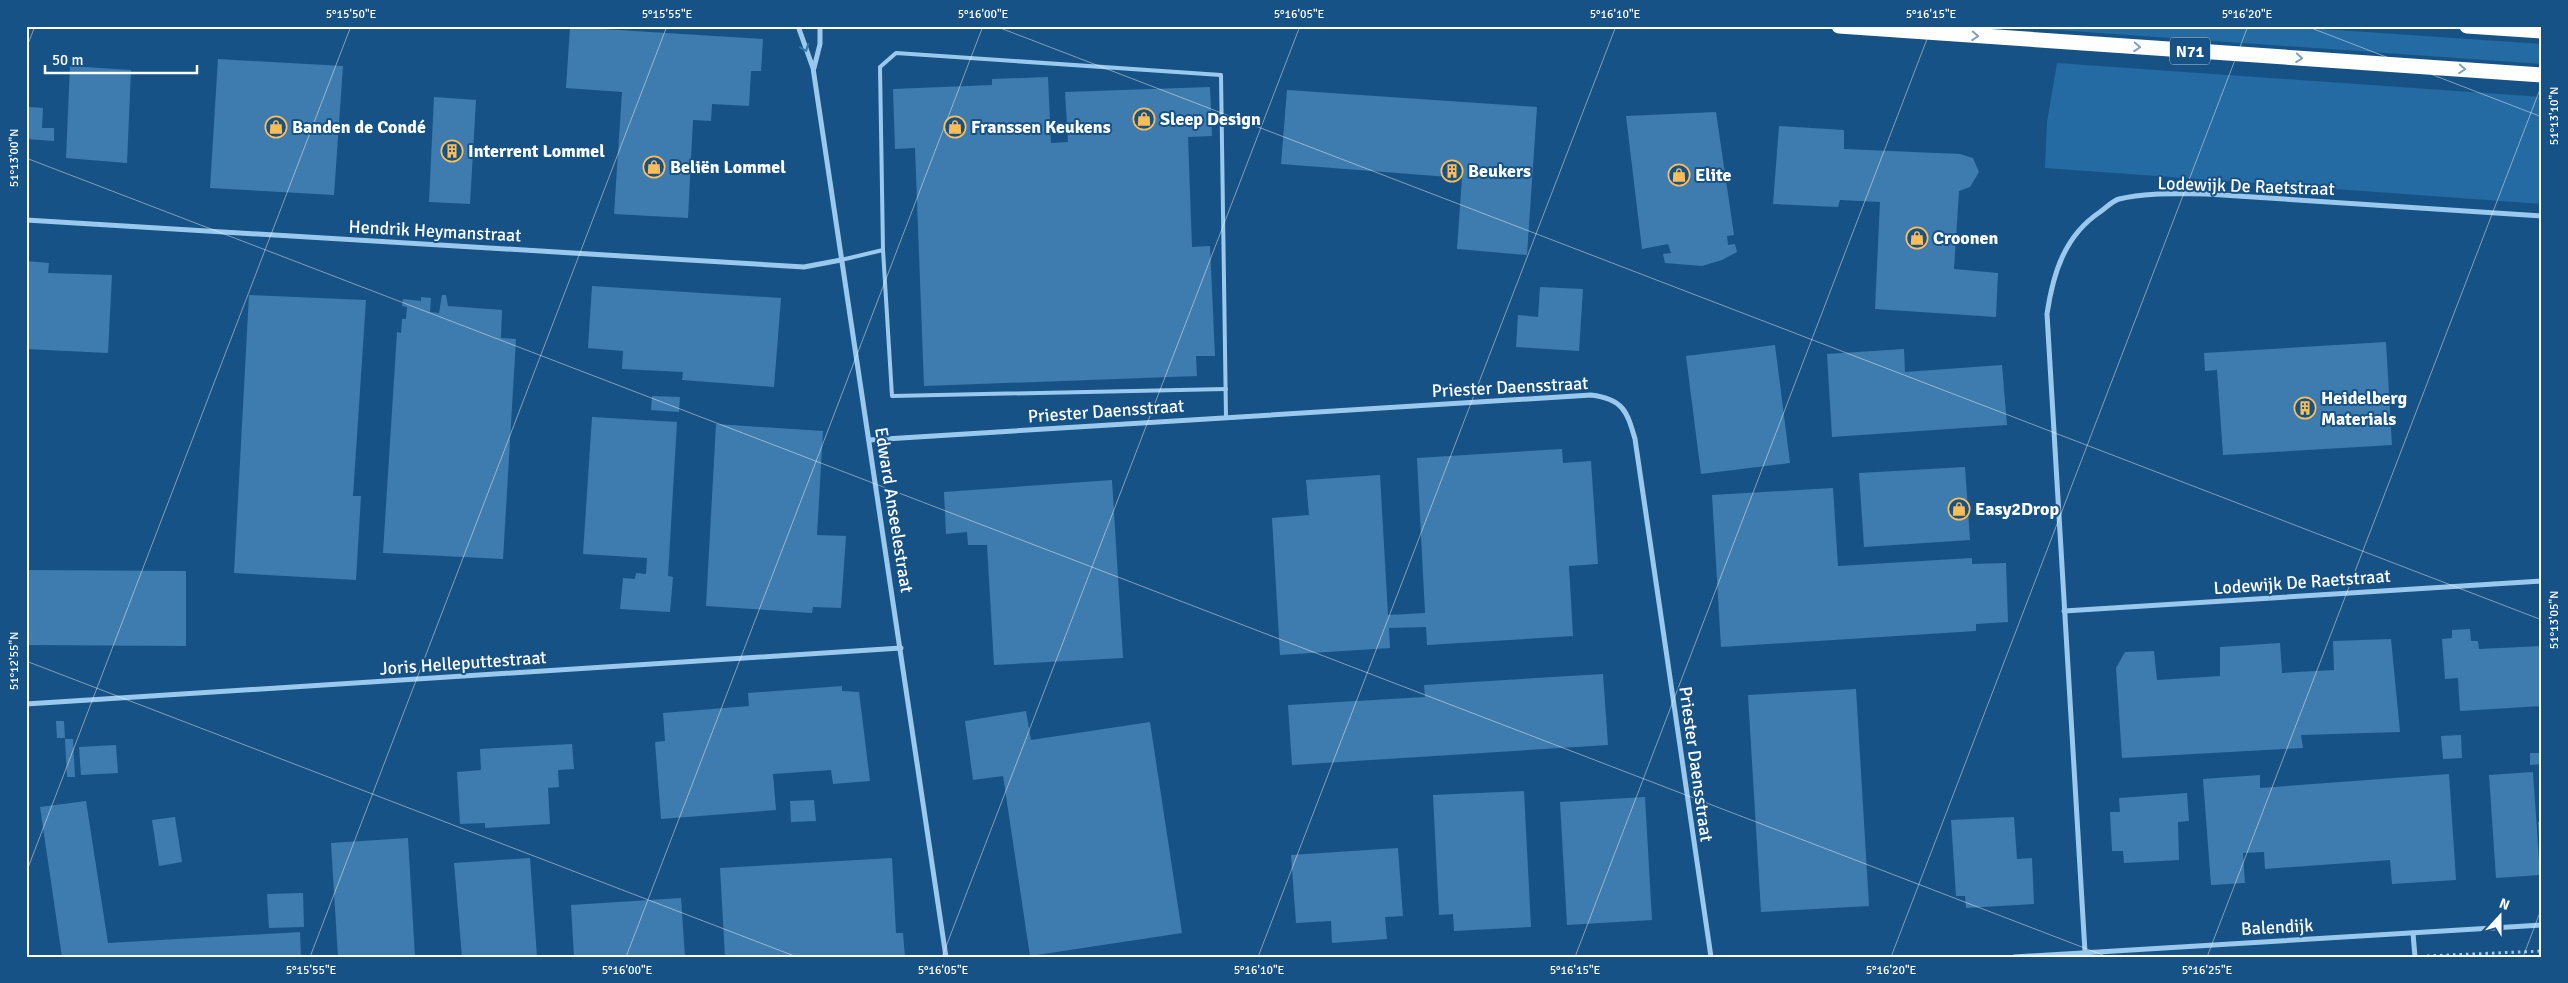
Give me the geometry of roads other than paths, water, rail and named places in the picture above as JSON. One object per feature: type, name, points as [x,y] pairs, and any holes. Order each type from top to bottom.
[{"type":"highway","name":"N71","points":[[1839,26],[2542,75]]},
{"type":"highway","points":[[2467,26],[2542,31]]},
{"type":"street","name":"Edward Anseelestraat","points":[[798,26],[814,68],[946,957]]},
{"type":"street","name":"Edward Anseelestraat","points":[[814,68],[820,44],[820,26]]},
{"type":"street","name":"Lodewijk De Raetstraat","points":[[2085,952],[2047,314],[2052,280],[2064,249],[2092,217],[2117,200],[2157,194],[2207,194],[2542,216]]},
{"type":"street","name":"Hendrik Heymanstraat","points":[[26,220],[804,267],[841,260]]},
{"type":"street","name":"Priester Daensstraat","points":[[868,440],[1591,395],[1608,397],[1619,403],[1629,418],[1635,439],[1711,957]]},
{"type":"street","name":"Lodewijk De Raetstraat","points":[[2064,611],[2542,581]]},
{"type":"street","name":"Joris Helleputtestraat","points":[[26,704],[901,648]]},
{"type":"street","name":"Balendijk","points":[[2014,957],[2542,926]]},
{"type":"street","points":[[2413,933],[2415,957]]},
{"type":"lane","points":[[1226,389],[892,396],[883,250],[880,67],[896,53],[1221,75],[1226,389],[1226,417]]},
{"type":"lane","points":[[841,260],[883,250]]},
{"type":"place","name":"Sleep Design","points":[[1144,119]]},
{"type":"place","name":"Banden de Condé","points":[[276,127]]},
{"type":"place","name":"Franssen Keukens","points":[[955,127]]},
{"type":"place","name":"Interrent Lommel","points":[[452,151]]},
{"type":"place","name":"Beliën Lommel","points":[[654,167]]},
{"type":"place","name":"Beukers","points":[[1452,171]]},
{"type":"place","name":"Elite","points":[[1679,175]]},
{"type":"place","name":"Croonen","points":[[1917,238]]},
{"type":"place","name":"Heidelberg Materials","points":[[2305,408]]},
{"type":"place","name":"Easy2Drop","points":[[1959,509]]}]
